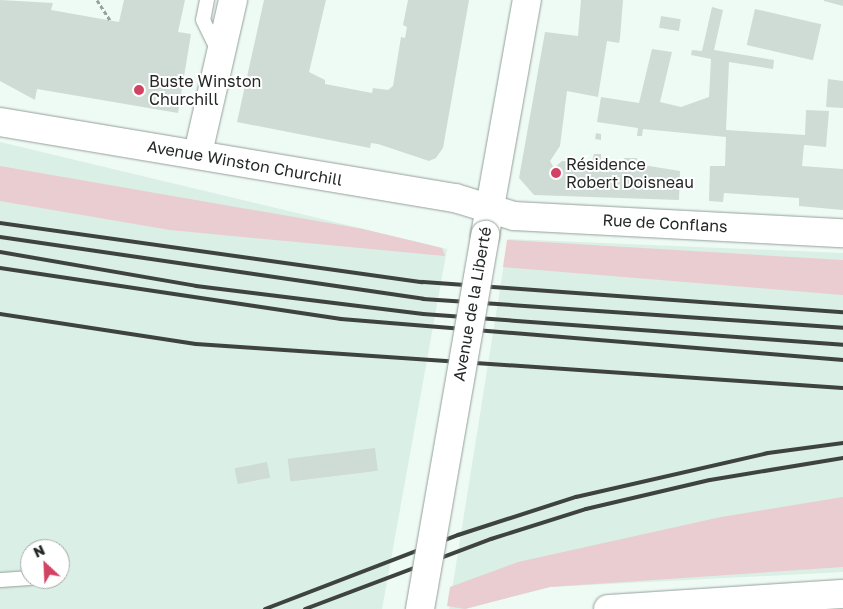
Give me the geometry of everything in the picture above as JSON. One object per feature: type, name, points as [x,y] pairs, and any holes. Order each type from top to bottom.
[{"type":"street","points":[[198,153],[233,0]]},
{"type":"street","name":"Avenue de la Liberté","points":[[420,609],[527,0]]},
{"type":"street","name":"Avenue Winston Churchill","points":[[0,122],[198,153],[455,198],[487,222]]},
{"type":"street","name":"Rue de Conflans","points":[[487,222],[524,217],[843,233]]},
{"type":"street","points":[[608,609],[843,594]]},
{"type":"lane","points":[[207,0],[203,20],[220,53]]},
{"type":"lane","points":[[0,580],[20,579]]},
{"type":"path","points":[[97,0],[110,20]]},
{"type":"shaded area","points":[[0,142],[447,249],[382,609],[0,609]]},
{"type":"shaded area","points":[[0,166],[363,229],[442,248],[445,256],[170,230],[0,201]]},
{"type":"shaded area","points":[[508,239],[843,253],[843,572],[550,587],[465,609],[449,609]]},
{"type":"shaded area","points":[[507,240],[843,260],[843,295],[503,267]]},
{"type":"shaded area","points":[[843,497],[843,567],[550,587],[465,609],[447,606],[450,587],[518,562],[721,517]]},
{"type":"building","points":[[0,0],[53,3],[51,10],[119,22],[124,0],[185,0],[178,32],[191,34],[178,113],[37,89],[35,100],[0,81]]},
{"type":"building","points":[[264,0],[326,0],[309,72],[325,80],[325,84],[372,93],[373,88],[388,90],[393,86],[401,37],[405,38],[407,27],[403,25],[408,0],[469,0],[443,148],[436,158],[429,161],[378,144],[371,143],[370,148],[237,122]]},
{"type":"building","points":[[581,0],[623,0],[620,38],[619,43],[607,41],[598,97],[567,91],[560,146],[550,161],[554,168],[562,161],[592,162],[594,154],[601,154],[601,164],[623,165],[624,158],[637,158],[637,164],[680,171],[679,200],[534,195],[519,178],[545,32],[578,36]]},
{"type":"building","points":[[824,0],[843,0],[843,6],[824,1]]},
{"type":"building","points":[[712,7],[723,10],[714,50],[774,60],[773,69],[729,62],[726,130],[805,135],[806,110],[829,111],[826,147],[804,145],[802,166],[843,169],[843,210],[799,206],[799,198],[724,193],[723,202],[709,201],[710,166],[725,166],[726,137],[643,129],[642,136],[637,136],[638,128],[597,122],[601,97],[639,103],[652,49],[672,52],[660,102],[681,107],[709,97],[711,59],[691,55],[692,50],[702,51]]},
{"type":"building","points":[[755,9],[821,24],[813,60],[747,45]]},
{"type":"building","points":[[661,16],[681,19],[679,31],[659,28]]},
{"type":"building","points":[[828,79],[843,81],[843,108],[826,107]]},
{"type":"building","points":[[596,133],[601,134],[601,140],[595,139]]},
{"type":"building","points":[[375,448],[378,471],[290,482],[288,459]]},
{"type":"building","points":[[267,462],[270,478],[238,484],[235,468]]},
{"type":"railway","points":[[0,223],[422,282],[843,312]]},
{"type":"railway","points":[[0,237],[423,299],[843,328]]},
{"type":"railway","points":[[0,252],[196,286],[423,314],[843,345]]},
{"type":"railway","points":[[0,268],[341,319],[843,360]]},
{"type":"railway","points":[[0,314],[196,344],[843,388]]},
{"type":"railway","points":[[265,609],[458,535],[576,497],[768,453],[843,443]]},
{"type":"railway","points":[[305,609],[491,539],[586,509],[710,480],[843,458]]},
{"type":"place","name":"Buste Winston Churchill","points":[[139,90]]},
{"type":"place","name":"Résidence Robert Doisneau","points":[[556,173]]}]
